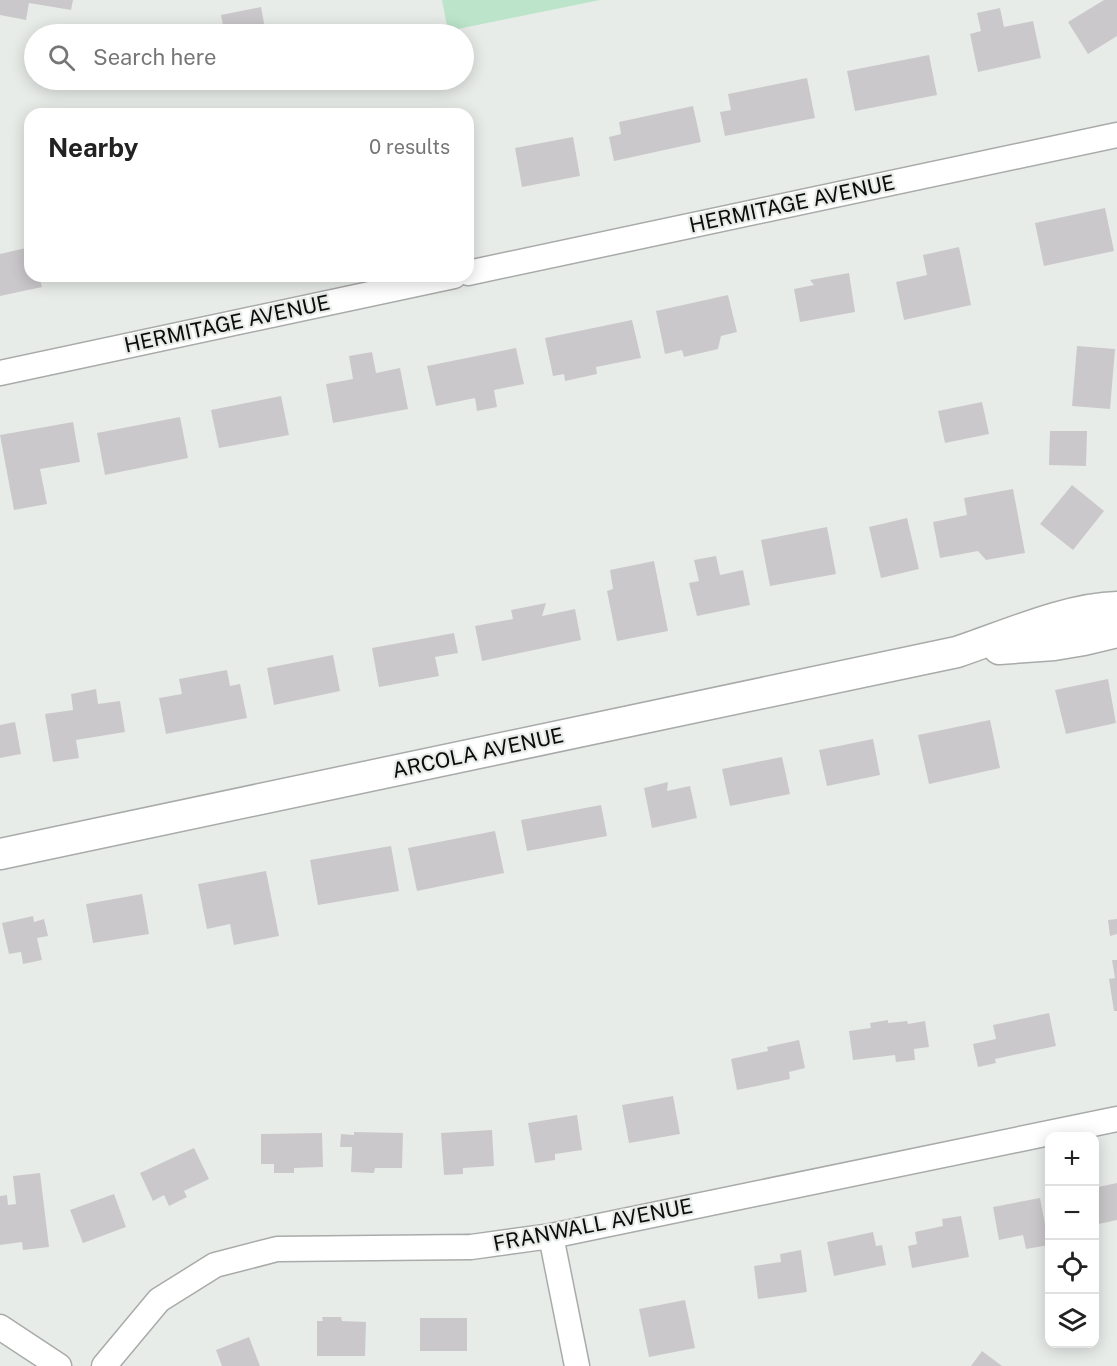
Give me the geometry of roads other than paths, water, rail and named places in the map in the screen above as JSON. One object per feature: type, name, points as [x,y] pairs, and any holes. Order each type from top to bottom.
[{"type":"street","name":"HERMITAGE AVENUE","points":[[474,272],[1117,135]]},
{"type":"street","name":"HERMITAGE AVENUE","points":[[0,373],[426,282]]},
{"type":"street","name":"ARCOLA AVENUE","points":[[0,854],[957,652],[1056,618],[1078,612],[1117,607]]},
{"type":"street","name":"ARCOLA AVENUE","points":[[957,652],[1054,645],[1117,632]]},
{"type":"street","name":"FRANWALL AVENUE","points":[[104,1366],[159,1300],[215,1265],[277,1249],[471,1247],[551,1236],[1117,1119]]},
{"type":"street","points":[[551,1236],[578,1366]]},
{"type":"street","points":[[0,1327],[59,1366]]}]
